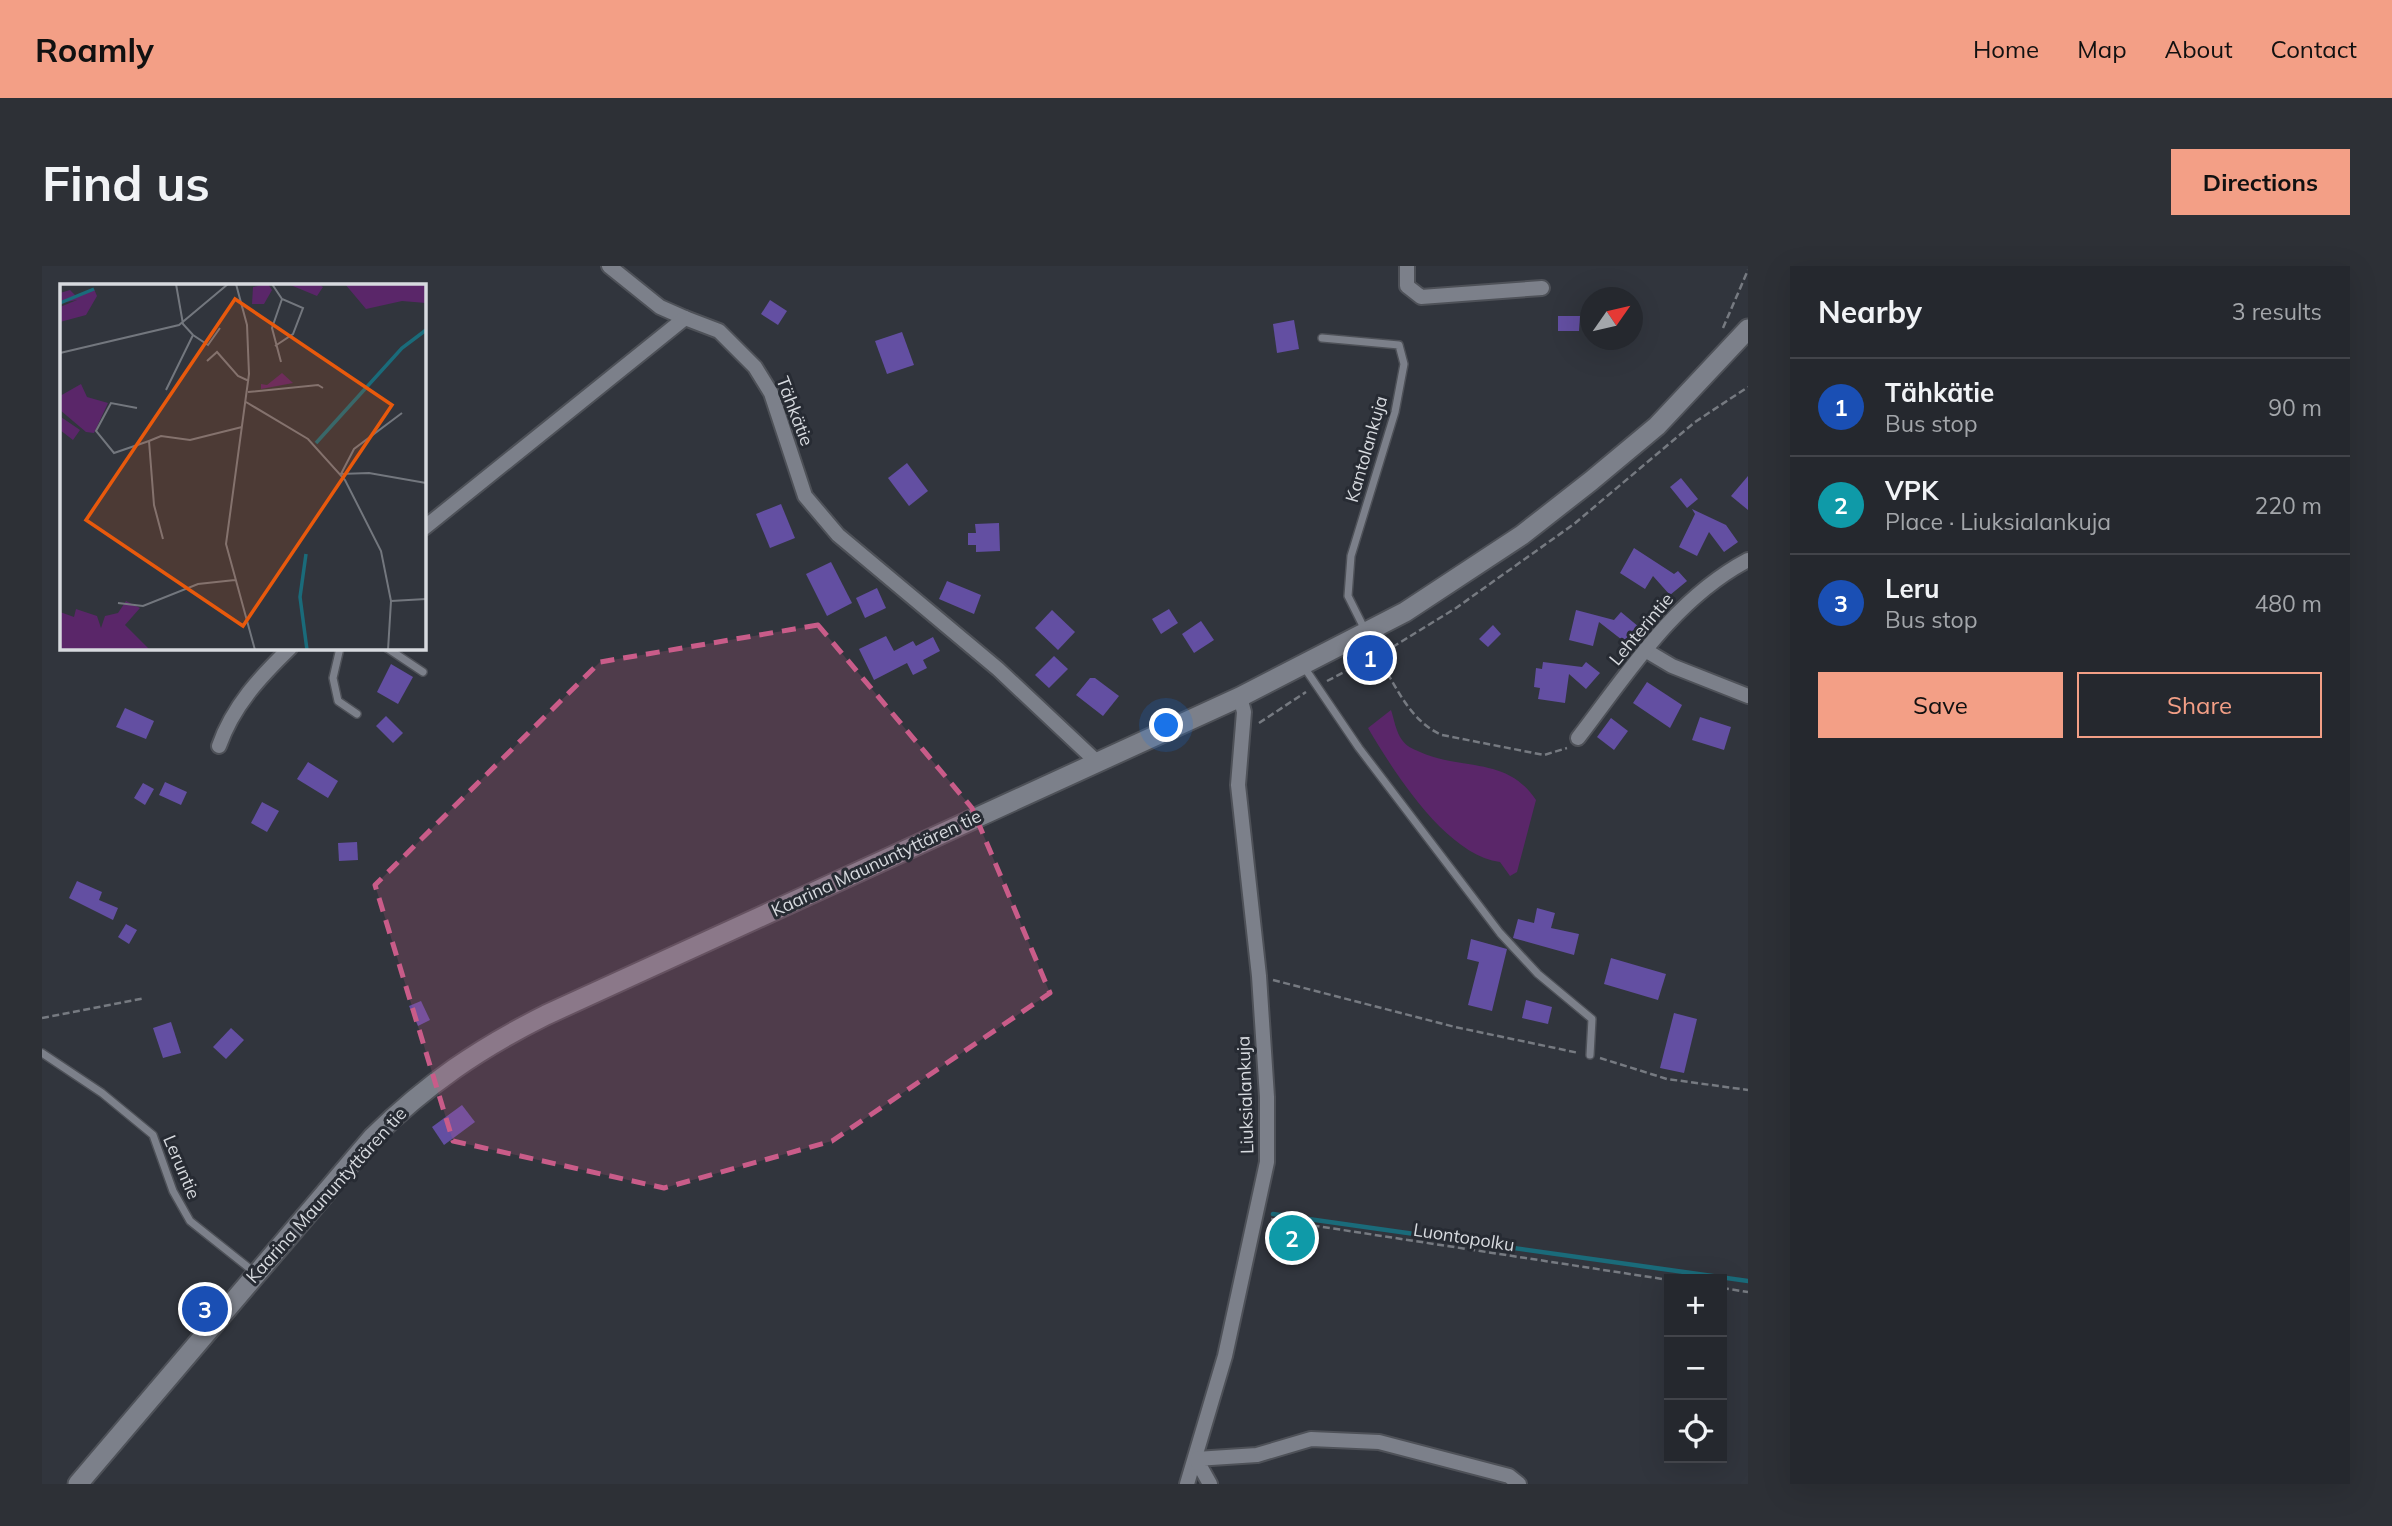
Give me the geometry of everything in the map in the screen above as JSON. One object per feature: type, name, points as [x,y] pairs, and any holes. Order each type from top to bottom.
[{"type":"main road","name":"Kaarina Maununtyttären tie","points":[[78,1484],[373,1137],[413,1097],[468,1056],[546,1015],[1240,697],[1367,634],[1522,535],[1581,489],[1657,426],[1748,329]]},
{"type":"street","name":"Tähkätie","points":[[609,266],[660,307],[719,331],[755,367],[771,393],[805,496],[838,535],[998,669],[1097,762]]},
{"type":"street","points":[[1407,266],[1407,286],[1421,297],[1542,288]]},
{"type":"street","points":[[425,527],[685,318]]},
{"type":"street","name":"Lehterintie","points":[[1578,738],[1645,650],[1701,590],[1748,560]]},
{"type":"street","points":[[219,746],[229,717],[265,672],[289,649]]},
{"type":"street","points":[[1645,650],[1672,667],[1748,696]]},
{"type":"street","name":"Liuksialankuja","points":[[1186,1484],[1196,1459],[1225,1356],[1267,1162],[1267,1097],[1259,976],[1238,785],[1244,712],[1240,697]]},
{"type":"street","points":[[1210,1484],[1196,1459],[1257,1455],[1311,1439],[1379,1442],[1509,1476],[1519,1484]]},
{"type":"lane","name":"Kantolankuja","points":[[1322,338],[1399,345],[1404,364],[1395,412],[1351,556],[1348,596],[1367,634]]},
{"type":"lane","points":[[340,649],[333,678],[338,701],[357,714]]},
{"type":"lane","points":[[389,649],[423,671]]},
{"type":"lane","points":[[1304,666],[1359,748],[1500,933],[1538,974],[1592,1019],[1590,1055]]},
{"type":"lane","name":"Leruntie","points":[[42,1053],[102,1093],[153,1135],[173,1191],[190,1222],[256,1273]]},
{"type":"path","points":[[1720,336],[1748,270]]},
{"type":"path","points":[[1377,655],[1414,716],[1427,729],[1442,735],[1544,755],[1564,751],[1578,738]]},
{"type":"path","points":[[1259,976],[1455,1027],[1590,1055],[1641,1068],[1667,1079],[1748,1090]]},
{"type":"path","points":[[42,1018],[145,998]]},
{"type":"path","name":"Luontopolku","points":[[1255,1216],[1664,1279]]},
{"type":"path","points":[[1727,1289],[1748,1292]]},
{"type":"highlighted area","points":[[818,625],[972,808],[1050,993],[832,1141],[664,1188],[453,1141],[375,885],[600,662]]},
{"type":"shaded area","points":[[1391,710],[1400,737],[1410,747],[1436,758],[1498,770],[1524,786],[1536,800],[1517,872],[1510,876],[1500,862],[1480,856],[1460,844],[1441,828],[1407,788],[1368,728]]},
{"type":"building","points":[[770,300],[787,311],[778,325],[761,314]]},
{"type":"building","points":[[1558,316],[1580,316],[1579,331],[1558,331]]},
{"type":"building","points":[[1294,320],[1299,349],[1277,353],[1273,324]]},
{"type":"building","points":[[902,332],[914,365],[887,374],[875,341]]},
{"type":"building","points":[[907,463],[928,491],[909,506],[888,478]]},
{"type":"building","points":[[1748,476],[1748,510],[1731,496]]},
{"type":"building","points":[[1681,478],[1698,499],[1687,508],[1670,487]]},
{"type":"building","points":[[781,504],[795,538],[770,548],[756,514]]},
{"type":"building","points":[[1692,509],[1726,525],[1738,542],[1724,552],[1709,532],[1697,556],[1679,547],[1695,514]]},
{"type":"building","points":[[999,523],[1000,551],[976,552],[976,545],[968,545],[968,533],[976,533],[975,524]]},
{"type":"building","points":[[1634,548],[1674,574],[1678,571],[1687,581],[1670,595],[1653,576],[1645,589],[1620,573]]},
{"type":"building","points":[[831,562],[852,603],[827,616],[806,574]]},
{"type":"building","points":[[947,581],[981,595],[974,614],[939,599]]},
{"type":"building","points":[[877,588],[886,608],[865,618],[856,598]]},
{"type":"building","points":[[1169,609],[1178,623],[1161,634],[1152,619]]},
{"type":"building","points":[[1052,610],[1075,632],[1058,650],[1035,628]]},
{"type":"building","points":[[1576,610],[1614,620],[1621,612],[1639,627],[1626,643],[1599,622],[1593,646],[1569,640]]},
{"type":"building","points":[[1201,621],[1214,640],[1194,653],[1182,634]]},
{"type":"building","points":[[1493,625],[1501,634],[1488,647],[1479,639]]},
{"type":"building","points":[[886,636],[894,651],[913,641],[916,646],[933,637],[940,651],[923,660],[927,668],[913,675],[907,663],[874,680],[859,649]]},
{"type":"building","points":[[1054,656],[1068,669],[1049,688],[1035,675]]},
{"type":"building","points":[[1543,662],[1582,667],[1586,662],[1600,673],[1586,689],[1569,674],[1565,703],[1538,699],[1540,688],[1534,687],[1536,668],[1542,669]]},
{"type":"building","points":[[391,664],[413,677],[398,704],[377,692]]},
{"type":"building","points":[[1090,678],[1095,678],[1119,696],[1103,716],[1076,695]]},
{"type":"building","points":[[1647,682],[1682,705],[1670,728],[1633,703]]},
{"type":"building","points":[[125,708],[154,721],[146,739],[116,727]]},
{"type":"building","points":[[386,716],[403,733],[393,743],[376,726]]},
{"type":"building","points":[[1700,717],[1731,727],[1724,750],[1692,740]]},
{"type":"building","points":[[1611,718],[1628,731],[1614,750],[1597,737]]},
{"type":"building","points":[[308,762],[338,781],[328,798],[297,779]]},
{"type":"building","points":[[165,782],[187,792],[181,805],[159,795]]},
{"type":"building","points":[[143,783],[154,789],[145,805],[134,798]]},
{"type":"building","points":[[262,802],[279,811],[267,832],[251,823]]},
{"type":"building","points":[[357,842],[358,860],[339,861],[338,843]]},
{"type":"building","points":[[77,881],[102,892],[99,900],[118,908],[113,920],[69,898]]},
{"type":"building","points":[[1537,908],[1555,913],[1551,928],[1579,934],[1574,955],[1513,938],[1518,919],[1534,923]]},
{"type":"building","points":[[126,924],[137,930],[129,944],[118,937]]},
{"type":"building","points":[[1471,939],[1507,949],[1492,1011],[1468,1005],[1479,962],[1467,959]]},
{"type":"building","points":[[1611,958],[1666,974],[1658,1000],[1604,984]]},
{"type":"building","points":[[1526,1000],[1552,1007],[1548,1024],[1522,1018]]},
{"type":"building","points":[[421,1001],[430,1020],[418,1026],[409,1006]]},
{"type":"building","points":[[1674,1013],[1697,1019],[1684,1073],[1660,1068]]},
{"type":"building","points":[[171,1022],[181,1053],[163,1058],[153,1028]]},
{"type":"building","points":[[231,1028],[244,1040],[226,1059],[213,1047]]},
{"type":"building","points":[[462,1105],[475,1122],[444,1145],[432,1127]]},
{"type":"building","points":[[1287,1227],[1301,1229],[1298,1248],[1284,1246]]},
{"type":"waterway","points":[[1273,1214],[1748,1281]]},
{"type":"place","name":"Tähkätie","points":[[1370,658]]},
{"type":"place","name":"VPK","points":[[1292,1238]]},
{"type":"place","name":"Leru","points":[[205,1309]]}]
